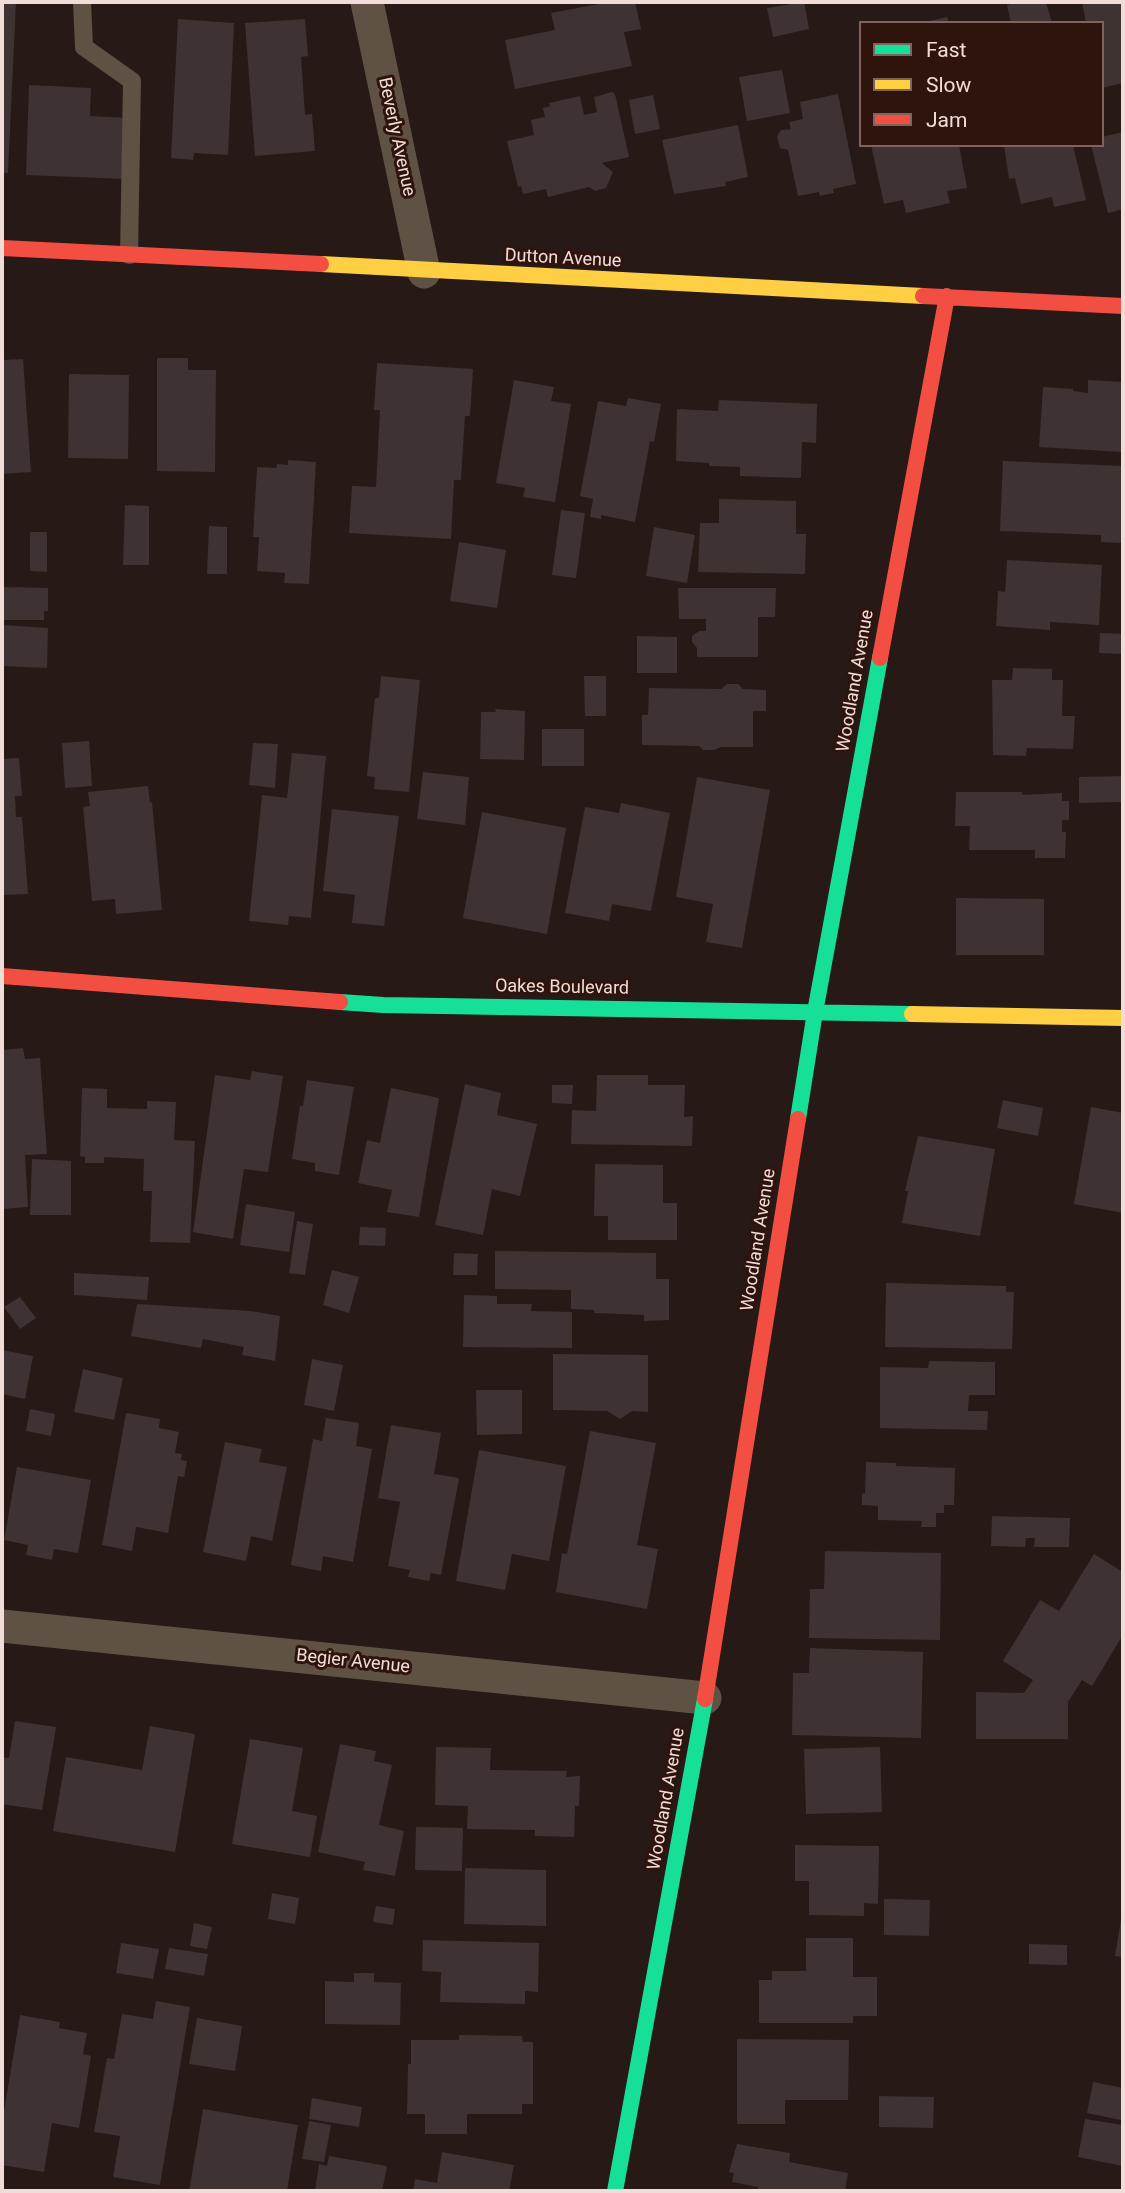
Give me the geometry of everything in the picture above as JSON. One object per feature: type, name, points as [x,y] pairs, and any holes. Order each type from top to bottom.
[{"type":"street","name":"Beverly Avenue","points":[[367,2],[424,272]]},
{"type":"street","name":"Dutton Avenue","points":[[2,248],[424,272],[1123,306]]},
{"type":"street","name":"Woodland Avenue","points":[[615,2191],[705,1698],[815,1012],[947,296]]},
{"type":"street","name":"Oakes Boulevard","points":[[2,976],[383,1005],[1123,1018]]},
{"type":"street","name":"Begier Avenue","points":[[2,1626],[705,1698]]},
{"type":"lane","points":[[82,2],[84,47],[132,81],[130,256]]},
{"type":"building","points":[[2,2],[16,2],[8,173],[2,173]]},
{"type":"building","points":[[610,2],[635,2],[641,29],[624,32],[632,66],[515,89],[505,40],[555,30],[551,13]]},
{"type":"building","points":[[804,2],[809,29],[773,37],[767,8]]},
{"type":"building","points":[[1046,2],[1051,21],[1011,21],[1007,5]]},
{"type":"building","points":[[1082,2],[1123,2],[1123,83],[1104,88],[1104,21],[1086,21]]},
{"type":"building","points":[[947,17],[948,21],[929,21]]},
{"type":"building","points":[[178,19],[234,23],[228,155],[194,153],[193,160],[171,158]]},
{"type":"building","points":[[305,19],[308,56],[301,57],[305,115],[312,114],[315,151],[255,156],[245,23]]},
{"type":"building","points":[[782,70],[790,113],[747,121],[739,77]]},
{"type":"building","points":[[29,85],[91,88],[90,116],[128,118],[126,179],[26,175]]},
{"type":"building","points":[[612,92],[615,94],[629,157],[602,163],[613,172],[606,188],[595,191],[589,187],[548,197],[546,189],[523,194],[521,186],[518,187],[507,141],[534,135],[531,120],[545,117],[543,108],[550,106],[549,103],[580,96],[584,115],[597,112],[594,97]]},
{"type":"building","points":[[838,94],[856,184],[833,189],[834,193],[820,196],[819,192],[798,196],[788,150],[780,148],[777,136],[781,130],[791,129],[789,122],[803,119],[800,102]]},
{"type":"building","points":[[653,95],[660,129],[635,134],[629,100]]},
{"type":"building","points":[[738,125],[748,177],[725,182],[726,186],[674,194],[662,140]]},
{"type":"building","points":[[1123,132],[1123,209],[1108,213],[1092,147],[1104,147],[1104,137]]},
{"type":"building","points":[[871,147],[959,147],[967,188],[947,191],[950,203],[906,213],[903,200],[884,204]]},
{"type":"building","points":[[1004,147],[1073,147],[1086,200],[1054,207],[1052,197],[1021,204],[1015,178],[1009,179]]},
{"type":"building","points":[[157,358],[188,358],[188,370],[216,370],[215,472],[157,471]]},
{"type":"building","points":[[23,359],[31,472],[2,474],[2,360]]},
{"type":"building","points":[[377,363],[473,369],[470,416],[465,416],[461,480],[454,480],[451,539],[349,533],[352,486],[376,487],[380,410],[374,410]]},
{"type":"building","points":[[69,374],[129,375],[128,459],[68,458]]},
{"type":"building","points":[[514,380],[554,387],[551,401],[571,404],[555,502],[523,497],[525,488],[496,483]]},
{"type":"building","points":[[1088,380],[1123,382],[1123,452],[1039,447],[1043,387],[1088,393]]},
{"type":"building","points":[[628,398],[661,404],[654,442],[650,441],[635,522],[601,515],[601,519],[590,517],[593,499],[580,496],[598,401],[626,406]]},
{"type":"building","points":[[719,400],[817,404],[816,443],[802,442],[801,478],[740,476],[740,467],[676,461],[677,409],[718,411]]},
{"type":"building","points":[[288,460],[316,462],[309,584],[284,583],[285,573],[257,571],[259,537],[253,537],[257,467],[276,468],[277,464],[288,465]]},
{"type":"building","points":[[1003,461],[1123,466],[1123,543],[1101,542],[1101,535],[1000,531]]},
{"type":"building","points":[[719,499],[796,501],[796,534],[806,534],[805,574],[698,572],[700,523],[719,523]]},
{"type":"building","points":[[125,505],[149,506],[149,565],[123,565]]},
{"type":"building","points":[[561,510],[585,513],[576,578],[552,575]]},
{"type":"building","points":[[209,526],[227,527],[227,574],[207,574]]},
{"type":"building","points":[[654,527],[695,535],[687,583],[646,576]]},
{"type":"building","points":[[30,532],[47,532],[47,572],[30,571]]},
{"type":"building","points":[[459,542],[506,550],[497,608],[450,601]]},
{"type":"building","points":[[1007,560],[1102,565],[1099,625],[1050,622],[1050,630],[996,626],[998,591],[1005,592]]},
{"type":"building","points":[[2,587],[48,588],[48,611],[44,611],[44,620],[3,620]]},
{"type":"building","points":[[678,588],[776,588],[775,617],[758,617],[758,657],[697,657],[692,636],[699,631],[706,631],[706,619],[679,619]]},
{"type":"building","points":[[2,625],[48,628],[47,668],[2,666]]},
{"type":"building","points":[[1100,633],[1123,634],[1123,654],[1099,653]]},
{"type":"building","points":[[637,636],[677,637],[677,673],[637,673]]},
{"type":"building","points":[[1013,668],[1052,669],[1052,680],[1063,680],[1062,716],[1075,716],[1073,749],[1027,748],[1026,756],[993,755],[992,680],[1012,680]]},
{"type":"building","points":[[381,676],[420,680],[409,792],[374,789],[375,777],[367,776],[375,698],[379,698]]},
{"type":"building","points":[[584,676],[606,676],[606,716],[585,716]]},
{"type":"building","points":[[727,684],[738,684],[743,689],[766,690],[766,711],[753,711],[753,747],[703,750],[699,746],[642,745],[642,715],[648,715],[649,688],[721,689]]},
{"type":"building","points":[[495,709],[525,711],[524,760],[480,759],[481,712],[496,712]]},
{"type":"building","points":[[542,729],[584,729],[584,766],[542,766]]},
{"type":"building","points":[[89,741],[92,786],[65,788],[62,743]]},
{"type":"building","points":[[253,743],[278,744],[275,788],[249,785]]},
{"type":"building","points":[[292,753],[326,756],[311,918],[289,916],[288,925],[249,921],[262,795],[287,798]]},
{"type":"building","points":[[19,758],[22,796],[15,796],[16,817],[22,817],[28,894],[2,895],[2,759]]},
{"type":"building","points":[[423,772],[469,777],[465,825],[417,819]]},
{"type":"building","points":[[1123,776],[1123,802],[1079,803],[1079,777]]},
{"type":"building","points":[[697,777],[770,790],[742,948],[706,942],[713,904],[676,897]]},
{"type":"building","points":[[148,786],[150,803],[152,802],[162,910],[116,914],[115,899],[92,901],[83,807],[90,806],[88,792]]},
{"type":"building","points":[[956,792],[1022,792],[1022,795],[1062,793],[1062,801],[1069,801],[1069,820],[1062,820],[1062,832],[1066,832],[1065,858],[1035,858],[1035,850],[969,850],[970,826],[955,826]]},
{"type":"building","points":[[621,803],[670,813],[651,911],[612,904],[609,921],[565,913],[585,807],[619,813]]},
{"type":"building","points":[[332,809],[399,816],[384,926],[352,923],[355,895],[323,891]]},
{"type":"building","points":[[482,812],[566,828],[547,934],[463,918]]},
{"type":"building","points":[[956,898],[1044,899],[1044,955],[956,955]]},
{"type":"building","points":[[23,1048],[25,1059],[40,1058],[47,1154],[25,1155],[28,1207],[2,1209],[2,1050]]},
{"type":"building","points":[[252,1071],[283,1076],[268,1172],[244,1169],[233,1239],[193,1232],[215,1075],[250,1080]]},
{"type":"building","points":[[597,1075],[648,1075],[648,1085],[685,1085],[684,1117],[693,1116],[692,1146],[571,1144],[572,1110],[596,1111]]},
{"type":"building","points":[[307,1080],[354,1087],[339,1175],[315,1171],[315,1163],[292,1159]]},
{"type":"building","points":[[465,1084],[501,1093],[497,1115],[537,1124],[520,1196],[492,1189],[483,1235],[435,1225]]},
{"type":"building","points":[[552,1085],[573,1085],[572,1104],[552,1103]]},
{"type":"building","points":[[82,1088],[107,1089],[107,1108],[147,1109],[147,1101],[176,1102],[174,1140],[195,1141],[190,1243],[150,1242],[152,1191],[143,1191],[144,1159],[104,1157],[104,1163],[85,1163],[85,1157],[80,1156]]},
{"type":"building","points":[[391,1088],[439,1098],[419,1217],[387,1212],[392,1190],[358,1183],[367,1140],[380,1143]]},
{"type":"building","points":[[1003,1100],[1043,1108],[1038,1136],[997,1128]]},
{"type":"building","points":[[1091,1107],[1123,1113],[1123,1213],[1074,1204]]},
{"type":"building","points":[[918,1136],[995,1149],[980,1236],[902,1223],[908,1191],[905,1191]]},
{"type":"building","points":[[32,1159],[71,1161],[71,1215],[30,1215]]},
{"type":"building","points":[[595,1164],[663,1165],[663,1203],[677,1203],[677,1240],[608,1240],[608,1216],[594,1216]]},
{"type":"building","points":[[246,1204],[295,1212],[289,1252],[240,1245]]},
{"type":"building","points":[[297,1221],[313,1224],[305,1275],[289,1273]]},
{"type":"building","points":[[360,1227],[386,1228],[385,1246],[359,1245]]},
{"type":"building","points":[[495,1251],[656,1253],[656,1279],[669,1279],[669,1320],[644,1321],[644,1315],[594,1313],[594,1310],[571,1309],[571,1290],[495,1289]]},
{"type":"building","points":[[454,1253],[478,1254],[477,1275],[453,1275]]},
{"type":"building","points":[[332,1270],[359,1277],[349,1313],[323,1305]]},
{"type":"building","points":[[74,1273],[149,1277],[147,1300],[74,1295]]},
{"type":"building","points":[[886,1283],[1006,1286],[1006,1292],[1014,1292],[1012,1349],[885,1347]]},
{"type":"building","points":[[464,1295],[497,1296],[497,1304],[532,1304],[531,1311],[572,1312],[572,1348],[463,1347]]},
{"type":"building","points":[[20,1297],[36,1318],[20,1329],[4,1307]]},
{"type":"building","points":[[137,1304],[251,1311],[280,1316],[275,1361],[242,1355],[244,1347],[203,1339],[201,1348],[131,1336]]},
{"type":"building","points":[[2,1350],[33,1356],[25,1399],[2,1394]]},
{"type":"building","points":[[553,1354],[648,1355],[648,1412],[632,1411],[620,1419],[607,1411],[553,1410]]},
{"type":"building","points":[[312,1359],[343,1365],[334,1411],[304,1405]]},
{"type":"building","points":[[929,1361],[995,1362],[995,1395],[969,1395],[968,1411],[988,1411],[987,1430],[880,1428],[880,1367],[928,1368]]},
{"type":"building","points":[[83,1369],[123,1378],[114,1420],[74,1412]]},
{"type":"building","points":[[476,1390],[522,1390],[522,1434],[477,1435]]},
{"type":"building","points":[[30,1409],[55,1414],[51,1436],[26,1431]]},
{"type":"building","points":[[126,1413],[160,1419],[159,1428],[179,1432],[175,1453],[182,1454],[181,1460],[187,1461],[184,1477],[178,1476],[168,1533],[136,1527],[132,1551],[102,1545]]},
{"type":"building","points":[[326,1418],[359,1423],[356,1446],[372,1449],[353,1562],[323,1556],[321,1571],[291,1565],[313,1439],[322,1441]]},
{"type":"building","points":[[391,1425],[441,1433],[434,1474],[459,1478],[441,1575],[431,1573],[429,1581],[408,1577],[410,1570],[388,1566],[400,1502],[378,1498]]},
{"type":"building","points":[[590,1431],[656,1443],[637,1545],[658,1549],[647,1609],[556,1592],[562,1553],[567,1554]]},
{"type":"building","points":[[225,1442],[262,1449],[259,1462],[287,1467],[272,1541],[251,1536],[246,1561],[203,1552]]},
{"type":"building","points":[[479,1450],[566,1466],[549,1561],[512,1554],[505,1590],[456,1581]]},
{"type":"building","points":[[866,1462],[955,1468],[954,1505],[944,1505],[944,1513],[936,1513],[936,1527],[921,1527],[922,1521],[878,1520],[878,1506],[862,1505]]},
{"type":"building","points":[[17,1467],[91,1480],[78,1553],[54,1549],[52,1560],[26,1555],[28,1545],[4,1540]]},
{"type":"building","points":[[992,1516],[1070,1518],[1069,1547],[1034,1547],[1035,1538],[1026,1538],[1025,1547],[991,1546]]},
{"type":"building","points":[[825,1551],[941,1553],[940,1640],[809,1638],[810,1589],[824,1589]]},
{"type":"building","points":[[1094,1554],[1123,1572],[1123,1635],[1092,1686],[1082,1680],[1068,1702],[1068,1739],[976,1739],[976,1692],[1024,1693],[1033,1680],[1003,1661],[1040,1600],[1059,1611]]},
{"type":"building","points":[[810,1648],[923,1652],[921,1738],[792,1735],[793,1673],[809,1673]]},
{"type":"building","points":[[15,1721],[56,1727],[42,1810],[2,1804],[2,1757],[9,1758]]},
{"type":"building","points":[[150,1726],[195,1734],[175,1852],[53,1831],[66,1757],[142,1770]]},
{"type":"building","points":[[250,1739],[303,1748],[292,1811],[317,1816],[310,1857],[232,1844]]},
{"type":"building","points":[[340,1744],[376,1751],[374,1761],[392,1765],[379,1825],[404,1831],[395,1876],[363,1870],[365,1862],[318,1852]]},
{"type":"building","points":[[436,1747],[491,1748],[490,1770],[567,1771],[566,1777],[580,1776],[574,1837],[535,1836],[535,1830],[467,1829],[468,1806],[435,1805]]},
{"type":"building","points":[[880,1747],[882,1812],[806,1814],[804,1749]]},
{"type":"building","points":[[416,1827],[463,1828],[462,1871],[415,1870]]},
{"type":"building","points":[[795,1845],[879,1846],[878,1904],[864,1903],[864,1916],[809,1915],[809,1881],[795,1881]]},
{"type":"building","points":[[465,1868],[546,1870],[546,1926],[464,1924]]},
{"type":"building","points":[[272,1893],[299,1898],[295,1924],[268,1919]]},
{"type":"building","points":[[884,1899],[930,1900],[929,1936],[884,1935]]},
{"type":"building","points":[[376,1906],[395,1909],[393,1925],[373,1922]]},
{"type":"building","points":[[1123,1919],[1123,1957],[1115,1956]]},
{"type":"building","points":[[194,1923],[212,1927],[207,1949],[190,1946]]},
{"type":"building","points":[[806,1938],[853,1938],[853,1977],[877,1977],[877,2016],[853,2016],[853,2023],[759,2023],[759,1980],[772,1980],[772,1971],[806,1971]]},
{"type":"building","points":[[423,1940],[539,1943],[538,1992],[525,1991],[525,2004],[440,2002],[441,1972],[422,1971]]},
{"type":"building","points":[[121,1943],[159,1949],[153,1979],[116,1973]]},
{"type":"building","points":[[1029,1944],[1067,1945],[1067,1965],[1029,1964]]},
{"type":"building","points":[[169,1948],[208,1954],[204,1976],[165,1969]]},
{"type":"building","points":[[354,1973],[374,1973],[374,1982],[401,1983],[400,2025],[325,2024],[325,1981],[354,1982]]},
{"type":"building","points":[[156,2001],[190,2007],[160,2185],[113,2177],[120,2136],[94,2132],[107,2058],[114,2059],[122,2014],[153,2019]]},
{"type":"building","points":[[20,2015],[60,2022],[59,2028],[87,2033],[83,2054],[91,2056],[79,2128],[52,2123],[44,2172],[2,2165],[2,2123]]},
{"type":"building","points":[[197,2018],[242,2026],[235,2071],[189,2064]]},
{"type":"building","points":[[459,2035],[522,2036],[523,2042],[533,2042],[533,2104],[522,2104],[522,2114],[467,2114],[467,2134],[425,2134],[425,2114],[407,2114],[411,2040],[459,2040]]},
{"type":"building","points":[[737,2039],[849,2040],[848,2100],[785,2100],[785,2124],[737,2124]]},
{"type":"building","points":[[1093,2082],[1123,2088],[1121,2120],[1087,2113]]},
{"type":"building","points":[[879,2096],[934,2097],[933,2128],[879,2127]]},
{"type":"building","points":[[312,2098],[362,2107],[359,2127],[309,2119]]},
{"type":"building","points":[[203,2109],[298,2125],[287,2191],[189,2191]]},
{"type":"building","points":[[1085,2119],[1123,2125],[1123,2166],[1078,2157]]},
{"type":"building","points":[[309,2121],[331,2125],[324,2162],[302,2159]]},
{"type":"building","points":[[737,2144],[790,2153],[789,2162],[848,2173],[845,2191],[757,2191],[758,2187],[732,2182],[734,2173],[729,2172]]},
{"type":"building","points":[[442,2152],[514,2165],[509,2191],[413,2191],[415,2179],[437,2183]]},
{"type":"building","points":[[329,2156],[387,2166],[382,2191],[315,2191],[319,2164],[327,2166]]},
{"type":"traffic: fast","points":[[798,1119],[880,658]]},
{"type":"traffic: fast","points":[[340,1002],[912,1014]]},
{"type":"traffic: fast","points":[[615,2191],[705,1699]]},
{"type":"traffic: slow","points":[[321,264],[923,296]]},
{"type":"traffic: slow","points":[[912,1014],[1123,1018]]},
{"type":"traffic: jam","points":[[2,248],[321,264]]},
{"type":"traffic: jam","points":[[923,296],[1123,306]]},
{"type":"traffic: jam","points":[[880,658],[947,296]]},
{"type":"traffic: jam","points":[[2,976],[340,1002]]},
{"type":"traffic: jam","points":[[705,1699],[798,1119]]}]
